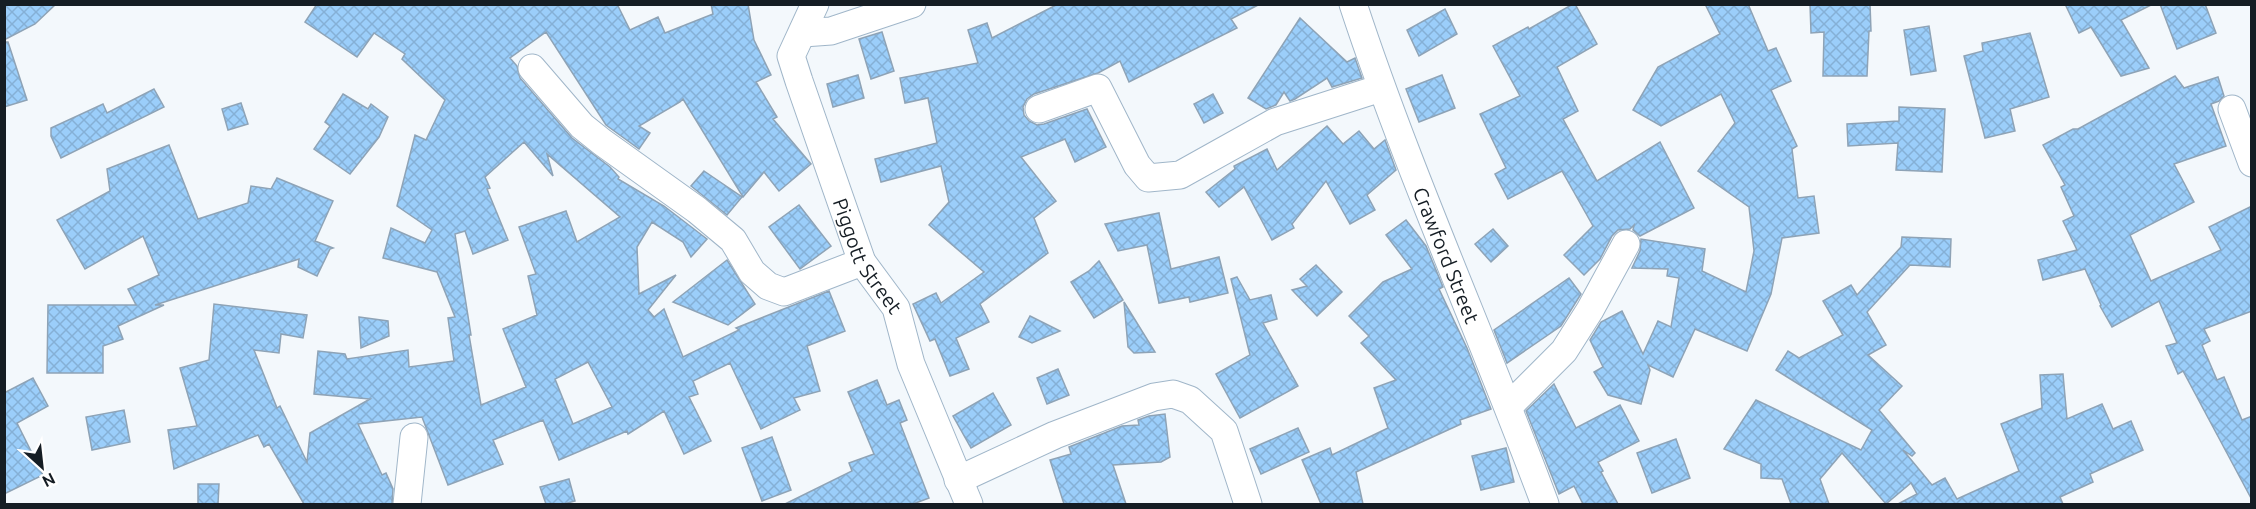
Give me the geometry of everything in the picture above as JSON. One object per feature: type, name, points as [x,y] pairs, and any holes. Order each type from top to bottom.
[{"type":"street","name":"Piggott Street","points":[[815,4],[791,56],[862,262],[896,308],[911,364],[969,504]]},
{"type":"street","points":[[802,33],[831,31],[912,4]]},
{"type":"street","name":"Crawford Street","points":[[1353,4],[1410,166],[1509,406],[1545,504]]},
{"type":"street","points":[[532,68],[582,126],[697,210],[733,240],[752,272],[768,286],[784,292],[862,262]]},
{"type":"street","points":[[1039,108],[1098,88],[1137,165],[1148,178],[1180,175],[1275,122],[1381,88]]},
{"type":"street","points":[[2232,109],[2252,163]]},
{"type":"street","points":[[1509,406],[1564,351],[1590,310],[1626,244]]},
{"type":"street","points":[[958,480],[1055,435],[1154,397],[1173,394],[1190,400],[1224,430],[1248,504]]},
{"type":"street","points":[[407,504],[414,438]]},
{"type":"building","points":[[4,4],[56,4],[35,24],[4,40]]},
{"type":"building","points":[[317,4],[617,4],[630,30],[658,17],[665,33],[713,14],[711,4],[748,4],[754,40],[771,75],[756,82],[777,117],[773,119],[811,164],[779,191],[764,172],[743,197],[683,99],[639,126],[650,133],[639,149],[606,125],[546,32],[510,58],[517,66],[520,78],[572,138],[610,167],[619,177],[618,179],[664,206],[707,239],[691,257],[683,242],[652,222],[637,247],[639,294],[676,275],[648,310],[654,317],[664,309],[683,357],[739,330],[736,328],[829,291],[845,331],[807,346],[820,391],[794,398],[800,410],[761,429],[730,363],[693,381],[698,394],[689,397],[711,441],[684,454],[664,411],[628,434],[627,431],[559,460],[543,420],[493,440],[503,464],[448,485],[422,417],[358,424],[382,475],[386,473],[393,489],[392,504],[304,504],[269,444],[264,447],[258,435],[174,469],[168,430],[197,426],[180,368],[209,360],[214,304],[307,315],[303,338],[281,334],[279,353],[254,350],[277,408],[280,406],[307,462],[310,433],[370,399],[314,394],[318,351],[345,354],[347,359],[408,350],[409,367],[454,361],[448,318],[455,317],[437,272],[383,258],[391,228],[425,243],[432,230],[397,206],[415,135],[426,140],[445,100],[402,59],[405,54],[374,33],[357,57],[305,22]],"holes":[[[524,142],[553,176],[547,154],[620,217],[577,242],[566,211],[519,227],[536,274],[528,276],[537,315],[503,329],[526,387],[481,405],[455,234],[465,231],[473,254],[508,240],[487,189],[490,188],[485,177]],[[588,362],[612,407],[573,424],[555,379]]]},
{"type":"building","points":[[1058,4],[1260,4],[1231,19],[1237,28],[1129,82],[1120,61],[1098,73],[1034,94],[1027,99],[1023,107],[1024,115],[1037,125],[1087,109],[1106,147],[1075,162],[1065,139],[1021,157],[1056,201],[1034,218],[1048,253],[980,304],[989,322],[956,338],[969,369],[950,376],[935,339],[930,341],[913,304],[936,293],[941,303],[984,272],[929,225],[949,202],[941,166],[881,182],[875,159],[937,143],[928,98],[905,103],[900,78],[978,63],[968,30],[987,23],[992,38]]},
{"type":"building","points":[[1573,4],[1597,44],[1557,67],[1578,111],[1563,119],[1597,181],[1660,142],[1694,208],[1640,236],[1633,230],[1634,225],[1630,229],[1618,230],[1612,236],[1600,259],[1584,275],[1564,255],[1593,226],[1562,171],[1508,199],[1495,174],[1506,168],[1480,114],[1520,96],[1493,46]]},
{"type":"building","points":[[1705,4],[1748,4],[1768,51],[1776,48],[1791,81],[1771,90],[1797,146],[1792,149],[1798,198],[1814,196],[1819,233],[1782,238],[1771,294],[1747,351],[1695,329],[1673,377],[1648,365],[1650,370],[1641,404],[1608,395],[1594,372],[1603,367],[1590,340],[1601,322],[1622,311],[1643,354],[1658,321],[1671,327],[1679,278],[1667,276],[1668,269],[1632,268],[1640,251],[1641,239],[1705,249],[1702,271],[1746,292],[1754,251],[1749,207],[1698,171],[1735,123],[1721,94],[1661,126],[1633,110],[1658,67],[1720,34]]},
{"type":"building","points":[[1810,4],[1870,4],[1871,31],[1869,31],[1867,76],[1823,76],[1824,32],[1811,33]]},
{"type":"building","points":[[2065,4],[2153,4],[2121,20],[2149,68],[2121,76],[2091,27],[2079,33]]},
{"type":"building","points":[[2160,4],[2205,4],[2216,33],[2177,49]]},
{"type":"building","points":[[1445,9],[1457,34],[1419,56],[1407,30]]},
{"type":"building","points":[[1300,18],[1347,62],[1355,58],[1362,78],[1332,87],[1327,78],[1290,101],[1284,92],[1276,105],[1266,109],[1248,98]]},
{"type":"building","points":[[1929,26],[1936,71],[1911,75],[1904,30]]},
{"type":"building","points":[[882,32],[894,71],[871,79],[859,39]]},
{"type":"building","points":[[2030,33],[2049,97],[2010,109],[2015,131],[1985,138],[1964,56],[1983,51],[1982,43]]},
{"type":"building","points":[[4,42],[8,42],[27,100],[4,107]]},
{"type":"building","points":[[858,75],[864,98],[833,107],[827,84]]},
{"type":"building","points":[[1442,75],[1455,108],[1419,122],[1406,89]]},
{"type":"building","points":[[2175,76],[2184,88],[2218,77],[2224,96],[2211,104],[2226,146],[2174,164],[2194,202],[2130,235],[2151,281],[2221,250],[2209,227],[2252,206],[2252,311],[2204,329],[2210,341],[2202,345],[2217,380],[2224,377],[2242,420],[2252,416],[2252,500],[2183,371],[2178,374],[2166,346],[2177,343],[2159,301],[2112,327],[2100,306],[2085,269],[2043,280],[2038,260],[2077,250],[2063,221],[2074,216],[2061,187],[2065,185],[2043,145],[2073,129],[2078,129]]},
{"type":"building","points":[[154,89],[164,107],[61,158],[51,136],[51,128],[103,104],[107,113]]},
{"type":"building","points":[[343,94],[368,109],[371,104],[388,117],[379,137],[350,174],[314,149],[330,126],[325,122]]},
{"type":"building","points":[[1213,94],[1223,113],[1204,123],[1194,104]]},
{"type":"building","points":[[241,103],[248,124],[228,130],[222,109]]},
{"type":"building","points":[[1899,107],[1945,109],[1942,172],[1896,170],[1898,143],[1848,146],[1847,124],[1899,121]]},
{"type":"building","points":[[1327,126],[1343,144],[1359,131],[1374,149],[1385,140],[1396,170],[1367,195],[1375,210],[1350,224],[1326,181],[1292,224],[1294,228],[1272,240],[1244,187],[1219,207],[1206,192],[1235,169],[1234,166],[1267,149],[1277,170]]},
{"type":"building","points":[[169,145],[198,219],[248,203],[251,186],[271,189],[277,178],[333,201],[315,241],[333,248],[330,249],[317,276],[298,267],[299,259],[155,305],[164,305],[118,326],[123,339],[103,346],[103,373],[47,373],[48,305],[136,305],[128,289],[159,275],[143,236],[85,269],[57,220],[110,191],[107,169]]},
{"type":"building","points":[[704,171],[742,197],[727,215],[691,186]]},
{"type":"building","points":[[799,205],[831,246],[800,269],[769,227]]},
{"type":"building","points":[[1159,213],[1171,269],[1219,257],[1228,293],[1190,302],[1189,297],[1159,303],[1147,245],[1118,251],[1105,224]]},
{"type":"building","points":[[1406,220],[1426,246],[1443,287],[1439,289],[1467,348],[1491,409],[1460,420],[1461,424],[1356,472],[1363,504],[1321,504],[1302,460],[1330,448],[1332,455],[1388,428],[1374,388],[1396,380],[1361,343],[1369,336],[1349,316],[1383,282],[1412,269],[1386,235]]},
{"type":"building","points":[[1493,229],[1508,246],[1491,262],[1475,244]]},
{"type":"building","points":[[1902,237],[1951,239],[1950,267],[1910,265],[1867,312],[1886,345],[1868,355],[1902,386],[1879,410],[1915,453],[1912,456],[1903,450],[1932,485],[1945,478],[1957,499],[2019,471],[2001,424],[2042,408],[2040,375],[2063,374],[2067,419],[2102,404],[2113,429],[2131,421],[2143,450],[2090,474],[2093,482],[2060,497],[2063,504],[1898,504],[1917,494],[1911,483],[1886,504],[1842,453],[1820,479],[1829,504],[1791,504],[1782,479],[1761,478],[1761,464],[1724,449],[1756,400],[1861,450],[1872,430],[1776,370],[1788,351],[1799,358],[1843,335],[1823,301],[1851,285],[1857,295],[1901,247]]},
{"type":"building","points":[[727,260],[755,304],[728,325],[673,302]]},
{"type":"building","points":[[1099,261],[1123,300],[1094,318],[1071,282],[1089,271]]},
{"type":"building","points":[[1316,265],[1342,292],[1317,316],[1292,290],[1307,286],[1300,279]]},
{"type":"building","points":[[1237,277],[1250,300],[1271,295],[1277,319],[1263,323],[1298,386],[1240,418],[1216,374],[1250,355],[1231,279]]},
{"type":"building","points":[[1569,278],[1581,294],[1561,326],[1507,363],[1494,330]]},
{"type":"building","points":[[1124,302],[1155,352],[1134,353],[1128,347]]},
{"type":"building","points":[[1030,316],[1060,331],[1032,343],[1019,337]]},
{"type":"building","points":[[359,317],[388,321],[389,336],[361,348]]},
{"type":"building","points":[[1058,369],[1069,395],[1047,404],[1037,378]]},
{"type":"building","points":[[33,378],[48,406],[17,423],[43,475],[4,494],[4,393]]},
{"type":"building","points":[[877,380],[887,405],[899,400],[907,420],[900,423],[929,498],[913,504],[785,504],[852,471],[849,463],[874,454],[848,392]]},
{"type":"building","points":[[1554,384],[1576,428],[1620,405],[1639,441],[1598,462],[1618,504],[1583,504],[1574,486],[1559,494],[1526,411]]},
{"type":"building","points":[[993,393],[1011,425],[971,448],[953,416]]},
{"type":"building","points":[[124,410],[130,442],[92,450],[86,417]]},
{"type":"building","points":[[1165,414],[1170,457],[1161,462],[1113,465],[1126,504],[1064,504],[1050,460],[1071,454],[1069,447],[1122,426],[1139,425],[1138,420],[1149,416]]},
{"type":"building","points":[[1298,428],[1309,452],[1261,474],[1250,449]]},
{"type":"building","points":[[772,437],[791,490],[762,501],[742,448]]},
{"type":"building","points":[[1676,439],[1690,478],[1652,493],[1637,453]]},
{"type":"building","points":[[1506,448],[1514,482],[1481,490],[1472,456]]},
{"type":"building","points":[[569,479],[575,501],[564,504],[546,504],[540,487]]},
{"type":"building","points":[[198,484],[219,484],[218,504],[198,504]]}]
